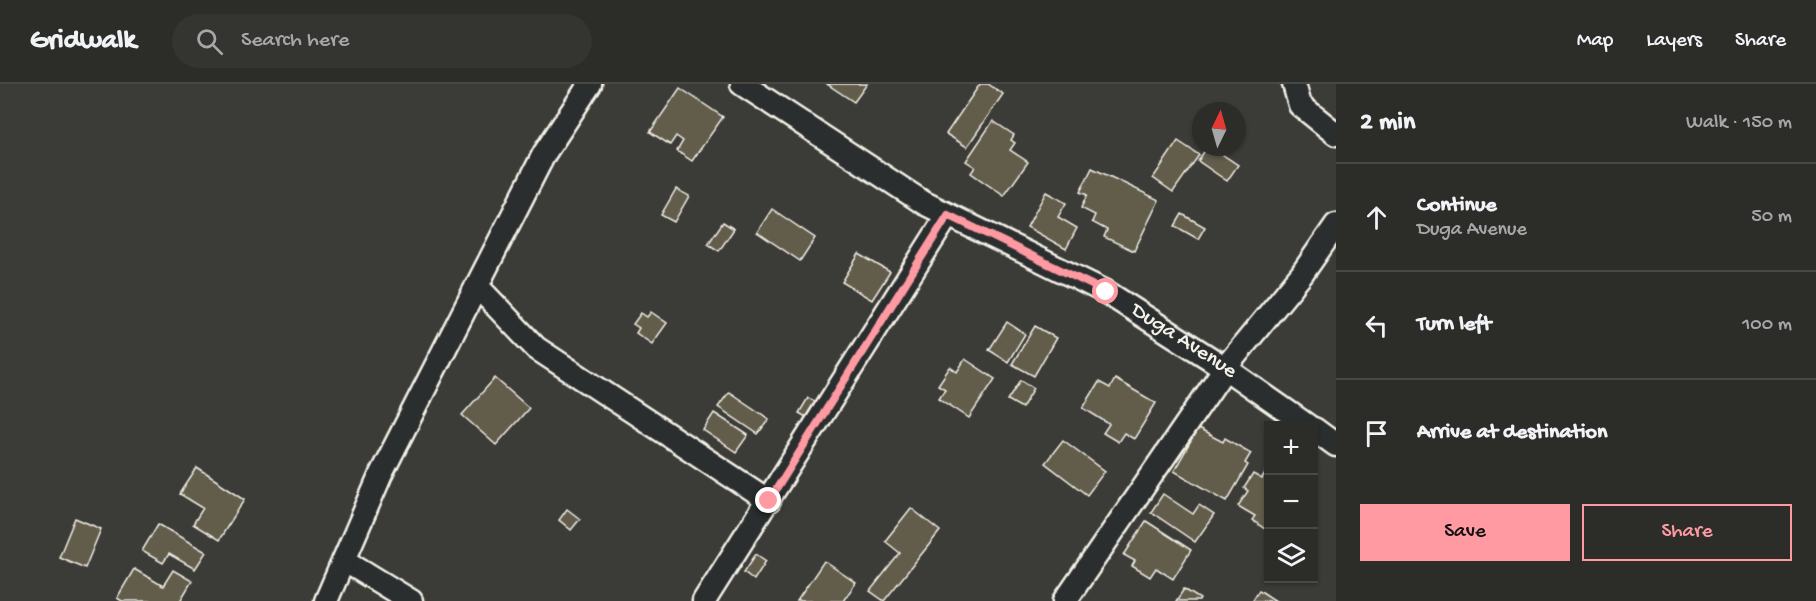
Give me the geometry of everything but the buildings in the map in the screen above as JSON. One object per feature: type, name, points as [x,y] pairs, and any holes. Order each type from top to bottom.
[{"type":"street","points":[[326,601],[381,474],[544,154],[590,84]]},
{"type":"street","name":"Duga Avenue","points":[[742,84],[924,203],[1106,292],[1225,368],[1301,421]]},
{"type":"street","points":[[1294,84],[1300,105],[1336,134]]},
{"type":"street","points":[[704,601],[948,215]]},
{"type":"street","points":[[1065,601],[1225,368],[1302,274],[1336,225]]},
{"type":"street","points":[[477,286],[536,348],[769,501]]},
{"type":"street","points":[[1318,432],[1336,445]]},
{"type":"street","points":[[344,560],[411,601]]},
{"type":"route","points":[[769,501],[948,215],[1106,292]]}]
